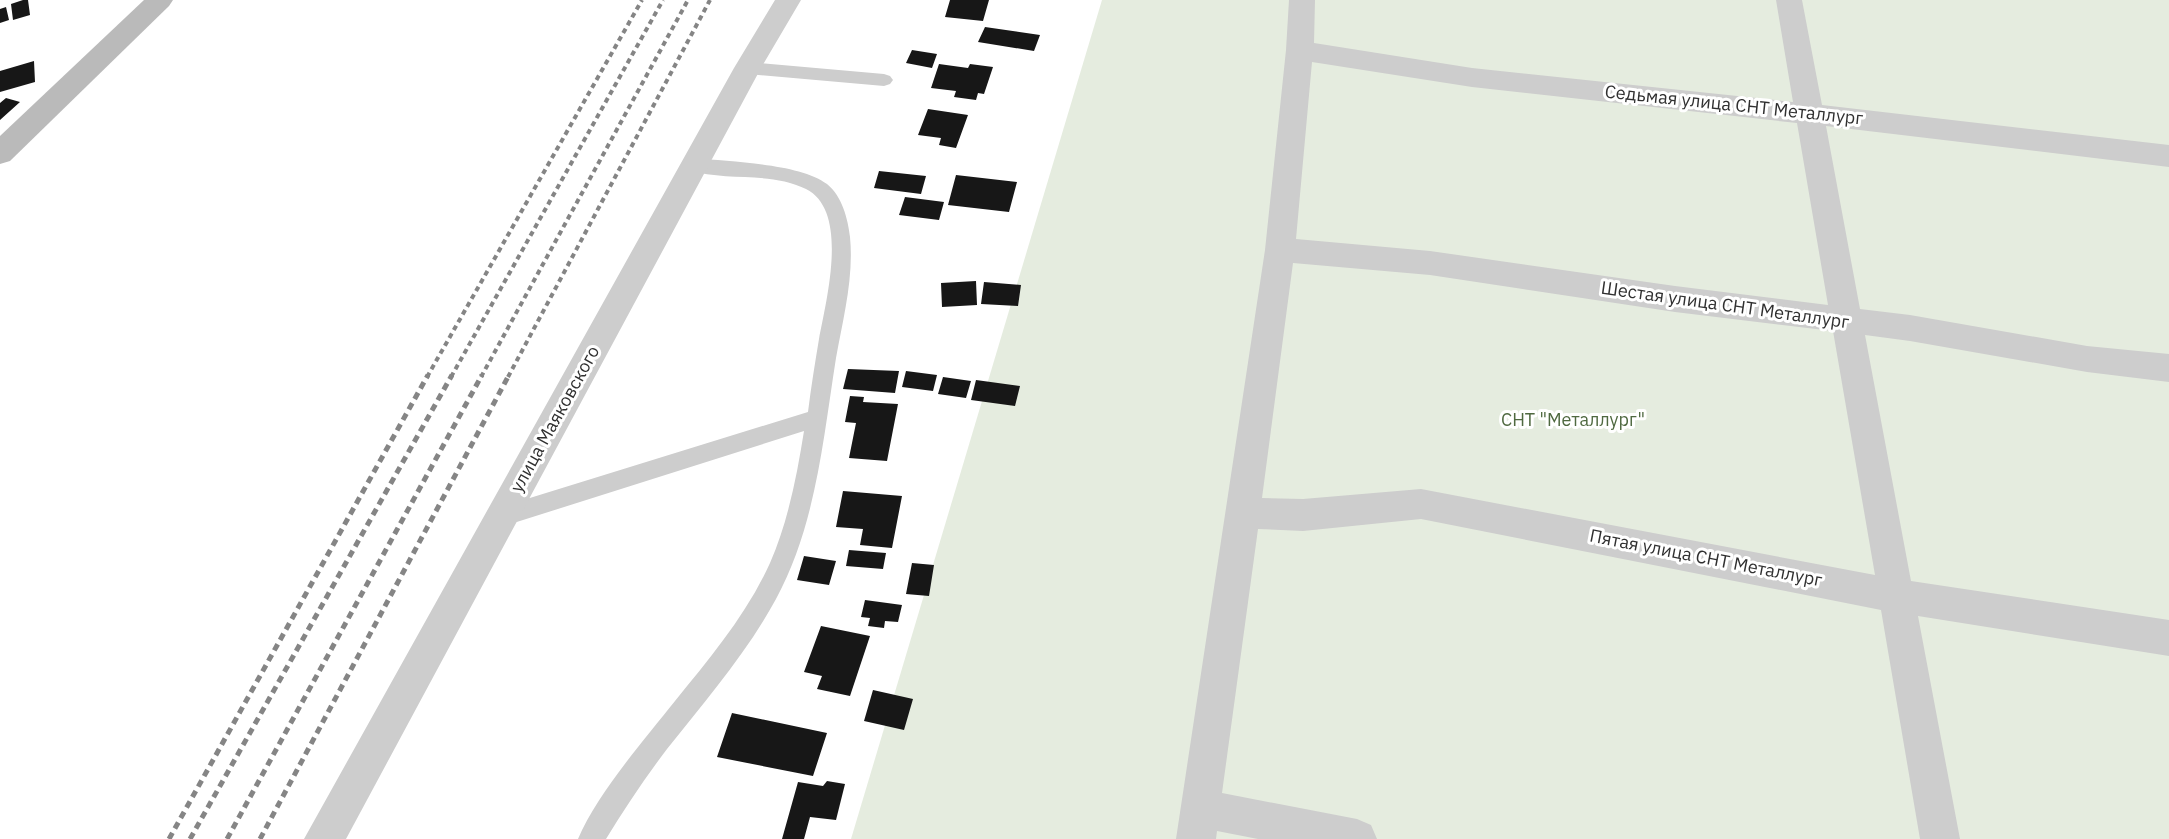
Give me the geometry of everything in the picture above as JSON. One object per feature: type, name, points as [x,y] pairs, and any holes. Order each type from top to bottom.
[{"type":"street","points":[[0,153],[160,0]]},
{"type":"street","name":"улица Маяковского","points":[[324,839],[748,68],[788,0]]},
{"type":"street","points":[[1302,0],[1300,50],[1280,250],[1199,823],[1357,839]]},
{"type":"street","points":[[1790,0],[1940,839]]},
{"type":"street","name":"Седьмая улица СНТ Металлург","points":[[1300,50],[1392,67],[2004,134],[2169,156]]},
{"type":"street","name":"Шестая улица СНТ Металлург","points":[[1280,250],[1430,263],[1548,282],[1847,322],[1910,328],[2087,359],[2169,368]]},
{"type":"street","name":"Пятая улица СНТ Металлург","points":[[1242,513],[1303,515],[1421,504],[1725,561],[1896,596],[2169,638]]},
{"type":"lane","points":[[748,68],[884,80]]},
{"type":"lane","points":[[591,839],[641,764],[716,669],[768,589],[781,564],[805,480],[840,286],[837,218],[831,200],[822,190],[808,182],[789,177],[695,165]]},
{"type":"lane","points":[[501,517],[816,418]]},
{"type":"green space","name":"СНТ \"Металлург\"","points":[[1102,0],[2169,0],[2169,839],[851,839]]},
{"type":"building","points":[[28,0],[30,15],[13,20],[11,4]]},
{"type":"building","points":[[950,0],[989,0],[983,21],[945,17]]},
{"type":"building","points":[[6,7],[9,20],[0,23],[0,9]]},
{"type":"building","points":[[985,27],[1040,35],[1034,51],[978,42]]},
{"type":"building","points":[[912,50],[937,54],[932,68],[906,63]]},
{"type":"building","points":[[34,61],[35,82],[0,92],[0,71]]},
{"type":"building","points":[[939,64],[968,68],[970,64],[993,67],[984,94],[978,93],[976,100],[954,97],[956,91],[931,88]]},
{"type":"building","points":[[6,98],[20,102],[0,120],[0,103]]},
{"type":"building","points":[[928,109],[968,115],[956,148],[939,145],[941,138],[918,135]]},
{"type":"building","points":[[879,171],[926,176],[921,194],[874,188]]},
{"type":"building","points":[[956,175],[1017,182],[1009,212],[948,205]]},
{"type":"building","points":[[905,197],[944,202],[939,220],[899,215]]},
{"type":"building","points":[[976,281],[977,305],[942,307],[941,283]]},
{"type":"building","points":[[984,282],[1021,285],[1018,306],[981,304]]},
{"type":"building","points":[[848,369],[899,371],[895,393],[843,389]]},
{"type":"building","points":[[906,371],[937,375],[933,391],[902,387]]},
{"type":"building","points":[[943,377],[971,381],[966,398],[938,394]]},
{"type":"building","points":[[976,380],[1020,386],[1015,406],[971,400]]},
{"type":"building","points":[[850,396],[864,397],[863,402],[898,404],[887,461],[849,458],[856,423],[845,422]]},
{"type":"building","points":[[843,491],[902,496],[892,548],[860,545],[863,529],[836,527]]},
{"type":"building","points":[[849,550],[886,553],[883,569],[846,566]]},
{"type":"building","points":[[804,556],[836,561],[829,585],[797,580]]},
{"type":"building","points":[[912,563],[934,565],[929,596],[906,594]]},
{"type":"building","points":[[865,600],[902,605],[898,622],[885,621],[884,628],[868,626],[870,618],[861,617]]},
{"type":"building","points":[[821,626],[870,636],[850,696],[817,689],[822,676],[804,672]]},
{"type":"building","points":[[873,690],[913,699],[904,730],[864,721]]},
{"type":"building","points":[[732,713],[827,733],[813,776],[717,757]]},
{"type":"building","points":[[827,781],[845,784],[836,820],[810,817],[804,839],[782,839],[798,782],[823,786]]},
{"type":"railway","points":[[427,377],[642,0]]},
{"type":"railway","points":[[451,377],[663,0]]},
{"type":"railway","points":[[481,377],[688,0]]},
{"type":"railway","points":[[508,377],[710,0]]},
{"type":"railway","points":[[169,839],[428,375]]},
{"type":"railway","points":[[190,839],[452,375]]},
{"type":"railway","points":[[227,839],[482,375]]},
{"type":"railway","points":[[260,839],[509,375]]}]
